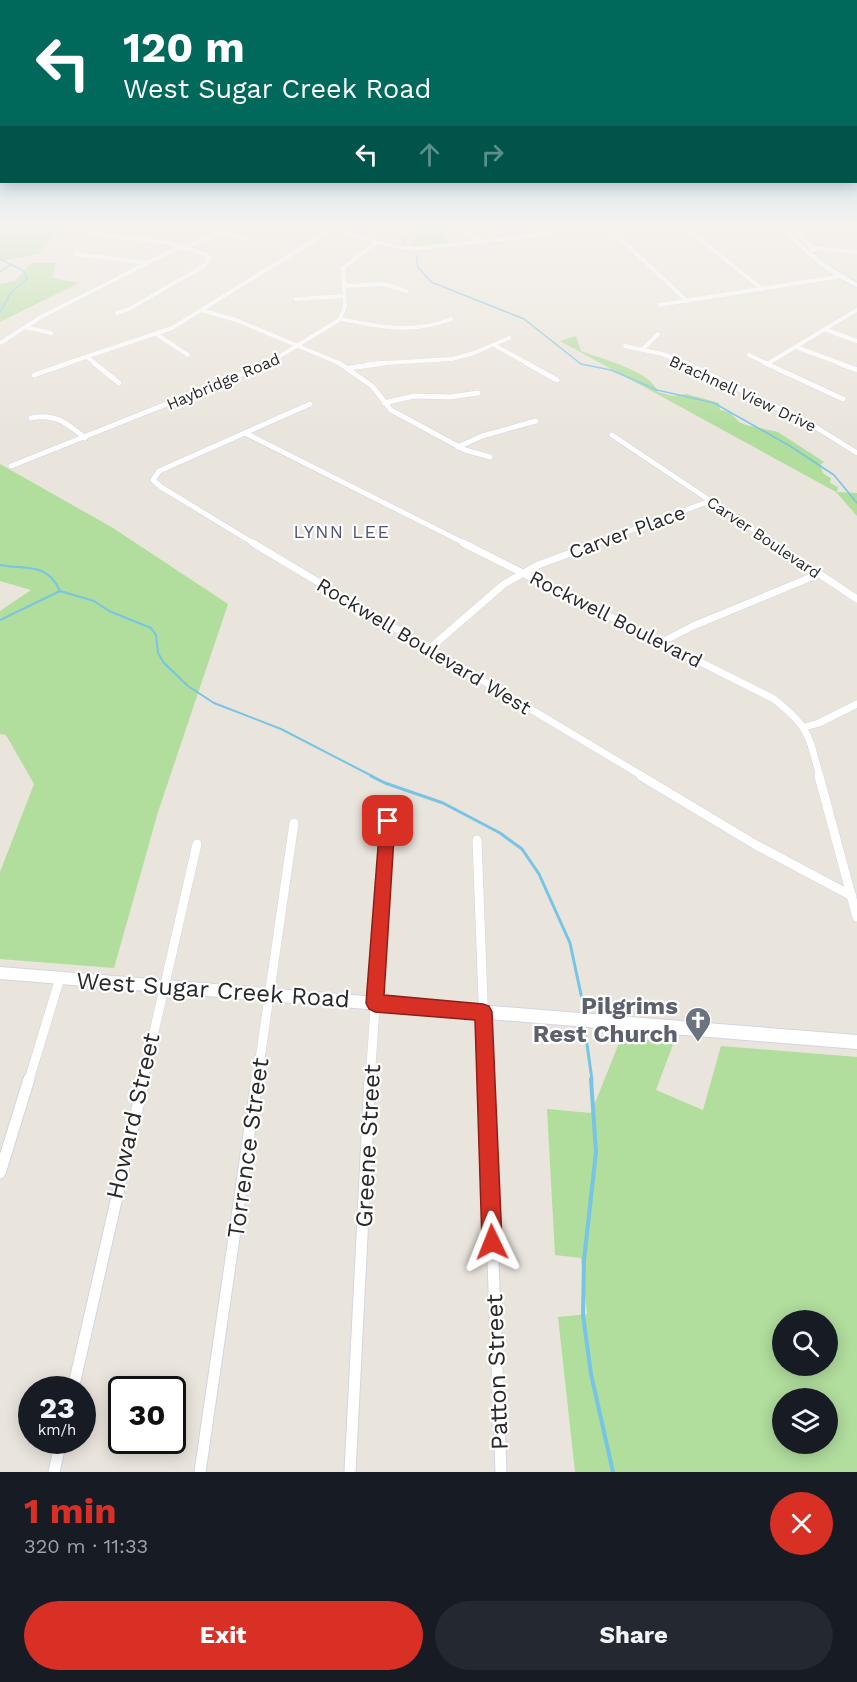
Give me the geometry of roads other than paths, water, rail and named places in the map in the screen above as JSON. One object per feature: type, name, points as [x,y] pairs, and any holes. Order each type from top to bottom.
[{"type":"main road","name":"West Sugar Creek Road","points":[[0,973],[857,1042]]},
{"type":"street","points":[[0,343],[25,327],[89,294]]},
{"type":"street","points":[[117,313],[129,309],[155,294]]},
{"type":"street","points":[[34,375],[156,334],[227,294]]},
{"type":"street","points":[[679,294],[687,301]]},
{"type":"street","points":[[659,306],[737,294]]},
{"type":"street","points":[[296,299],[345,296],[345,312],[341,319],[391,329],[427,328],[451,319]]},
{"type":"street","points":[[201,310],[236,320],[349,368],[372,387],[391,410],[458,447],[490,457]]},
{"type":"street","points":[[767,364],[857,310]]},
{"type":"street","points":[[851,314],[857,316]]},
{"type":"street","name":"Haybridge Road","points":[[11,466],[259,369],[341,319]]},
{"type":"street","points":[[25,327],[51,333]]},
{"type":"street","points":[[824,329],[857,341]]},
{"type":"street","points":[[156,334],[188,355]]},
{"type":"street","points":[[643,349],[658,334]]},
{"type":"street","points":[[349,368],[377,363],[452,359],[509,338]]},
{"type":"street","points":[[494,345],[557,380]]},
{"type":"street","name":"Brachnell View Drive","points":[[625,346],[643,349],[680,361],[737,387],[815,427],[857,453]]},
{"type":"street","points":[[796,347],[857,370]]},
{"type":"street","points":[[748,355],[843,399]]},
{"type":"street","points":[[87,357],[119,383]]},
{"type":"street","points":[[384,402],[414,396],[456,397],[478,393]]},
{"type":"street","name":"Rockwell Boulevard West","points":[[310,404],[159,471],[153,476],[154,482],[713,819],[824,883],[852,896]]},
{"type":"street","points":[[31,418],[43,415],[61,418],[86,438]]},
{"type":"street","points":[[458,447],[482,436],[536,421]]},
{"type":"street","name":"Rockwell Boulevard","points":[[245,433],[662,642],[774,699],[789,709],[805,727],[826,796],[856,912]]},
{"type":"street","name":"Carver Boulevard","points":[[612,435],[857,599]]},
{"type":"street","points":[[850,448],[857,446]]},
{"type":"street","name":"Carver Place","points":[[429,649],[504,584],[523,572],[710,501]]},
{"type":"street","points":[[662,642],[693,626],[819,574]]},
{"type":"street","points":[[805,727],[819,723],[857,704]]},
{"type":"street","name":"Greene Street","points":[[350,1472],[375,1003],[388,821]]},
{"type":"street","name":"Torrence Street","points":[[200,1472],[294,823]]},
{"type":"street","name":"Patton Street","points":[[477,840],[501,1472]]},
{"type":"street","name":"Howard Street","points":[[76,1376],[196,844]]},
{"type":"street","points":[[0,1173],[60,978]]},
{"type":"street","points":[[54,1472],[58,1454]]},
{"type":"waterway","points":[[0,312],[11,294]]},
{"type":"waterway","points":[[460,294],[524,319],[581,364],[611,370],[657,390],[714,403],[790,446],[834,475],[857,503]]},
{"type":"waterway","points":[[0,565],[42,571],[49,575],[60,591]]},
{"type":"waterway","points":[[0,620],[60,591]]},
{"type":"waterway","points":[[60,591],[94,601],[109,611],[151,628],[156,635],[158,653],[164,663],[188,686],[214,703],[281,729],[374,777]]},
{"type":"waterway","points":[[371,776],[443,803],[500,833],[522,849],[539,874],[570,943],[582,999]]},
{"type":"waterway","points":[[586,1037],[592,1080]]},
{"type":"waterway","points":[[591,1079],[596,1152],[584,1260],[583,1315],[591,1374],[613,1472]]},
{"type":"place","name":"Pilgrims Rest Church","points":[[698,1043]]},
{"type":"district","name":"LYNN LEE","points":[[342,532]]}]
